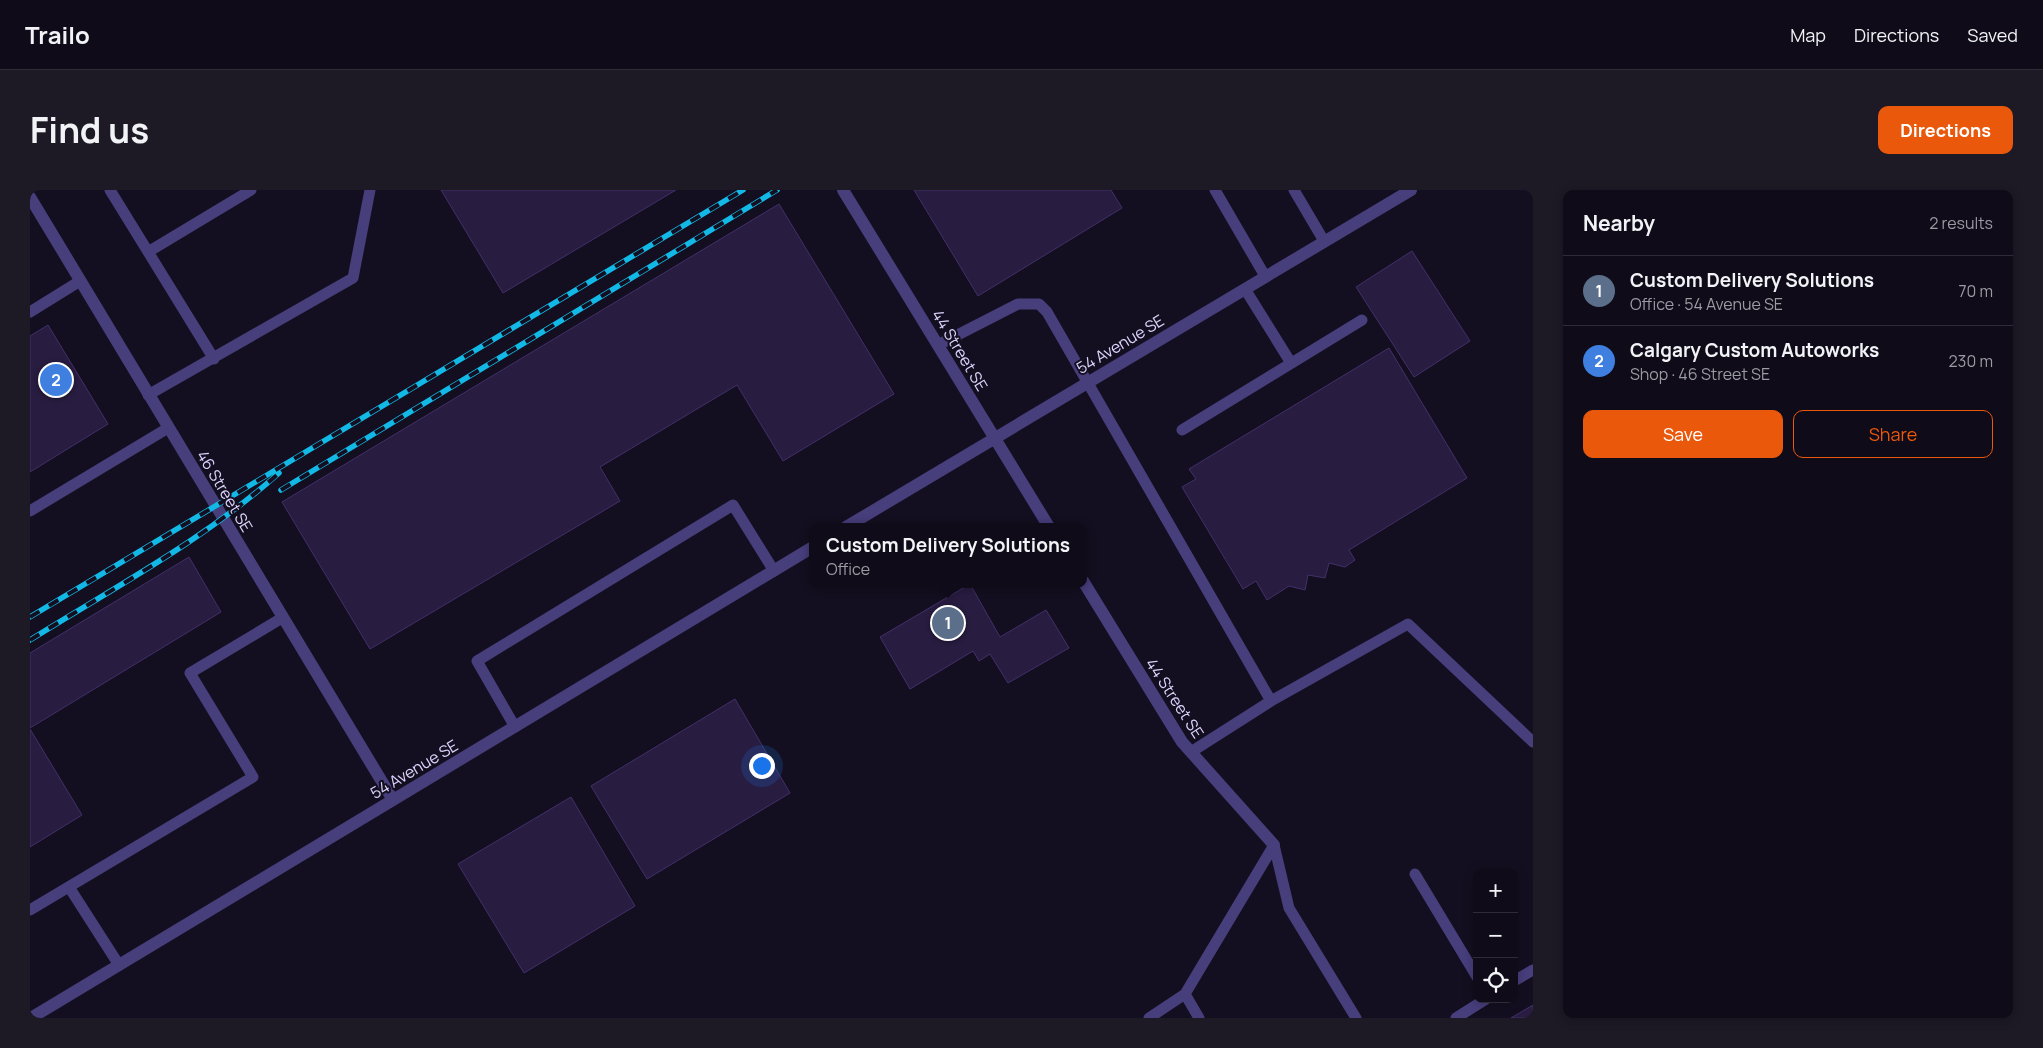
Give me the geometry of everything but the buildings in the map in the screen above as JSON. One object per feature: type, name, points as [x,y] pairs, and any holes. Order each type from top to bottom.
[{"type":"street","name":"44 Street SE","points":[[843,190],[1047,523]]},
{"type":"street","name":"54 Avenue SE","points":[[853,523],[1411,190]]},
{"type":"street","name":"46 Street SE","points":[[30,197],[393,800]]},
{"type":"street","name":"54 Avenue SE","points":[[31,1018],[809,549]]},
{"type":"street","name":"44 Street SE","points":[[1087,588],[1182,742],[1274,845]]},
{"type":"lane","points":[[110,190],[214,359]]},
{"type":"lane","points":[[148,252],[251,190]]},
{"type":"lane","points":[[148,395],[353,278],[370,190]]},
{"type":"lane","points":[[1215,190],[1265,276]]},
{"type":"lane","points":[[1294,190],[1324,241]]},
{"type":"lane","points":[[30,312],[80,281]]},
{"type":"lane","points":[[1245,288],[1291,363]]},
{"type":"lane","points":[[938,345],[1018,304],[1039,304],[1047,312],[1271,701]]},
{"type":"lane","points":[[1182,430],[1362,320]]},
{"type":"lane","points":[[30,511],[168,428]]},
{"type":"lane","points":[[515,727],[477,661],[733,505],[774,570]]},
{"type":"lane","points":[[30,910],[253,777],[190,673],[282,618]]},
{"type":"lane","points":[[1191,752],[1271,701],[1408,624],[1533,742]]},
{"type":"lane","points":[[1149,1018],[1185,994],[1274,845]]},
{"type":"lane","points":[[1274,845],[1289,908],[1356,1018]]},
{"type":"lane","points":[[1415,874],[1473,970]]},
{"type":"lane","points":[[69,886],[119,965]]},
{"type":"lane","points":[[1518,979],[1533,970]]},
{"type":"lane","points":[[1185,994],[1199,1018]]},
{"type":"lane","points":[[1456,1018],[1480,1003]]},
{"type":"railway","points":[[30,617],[743,190]]},
{"type":"railway","points":[[281,490],[777,190]]},
{"type":"railway","points":[[30,640],[190,541],[220,520],[279,473]]},
{"type":"place","name":"Calgary Custom Autoworks","points":[[56,380]]},
{"type":"place","name":"Custom Delivery Solutions","points":[[948,623]]}]
